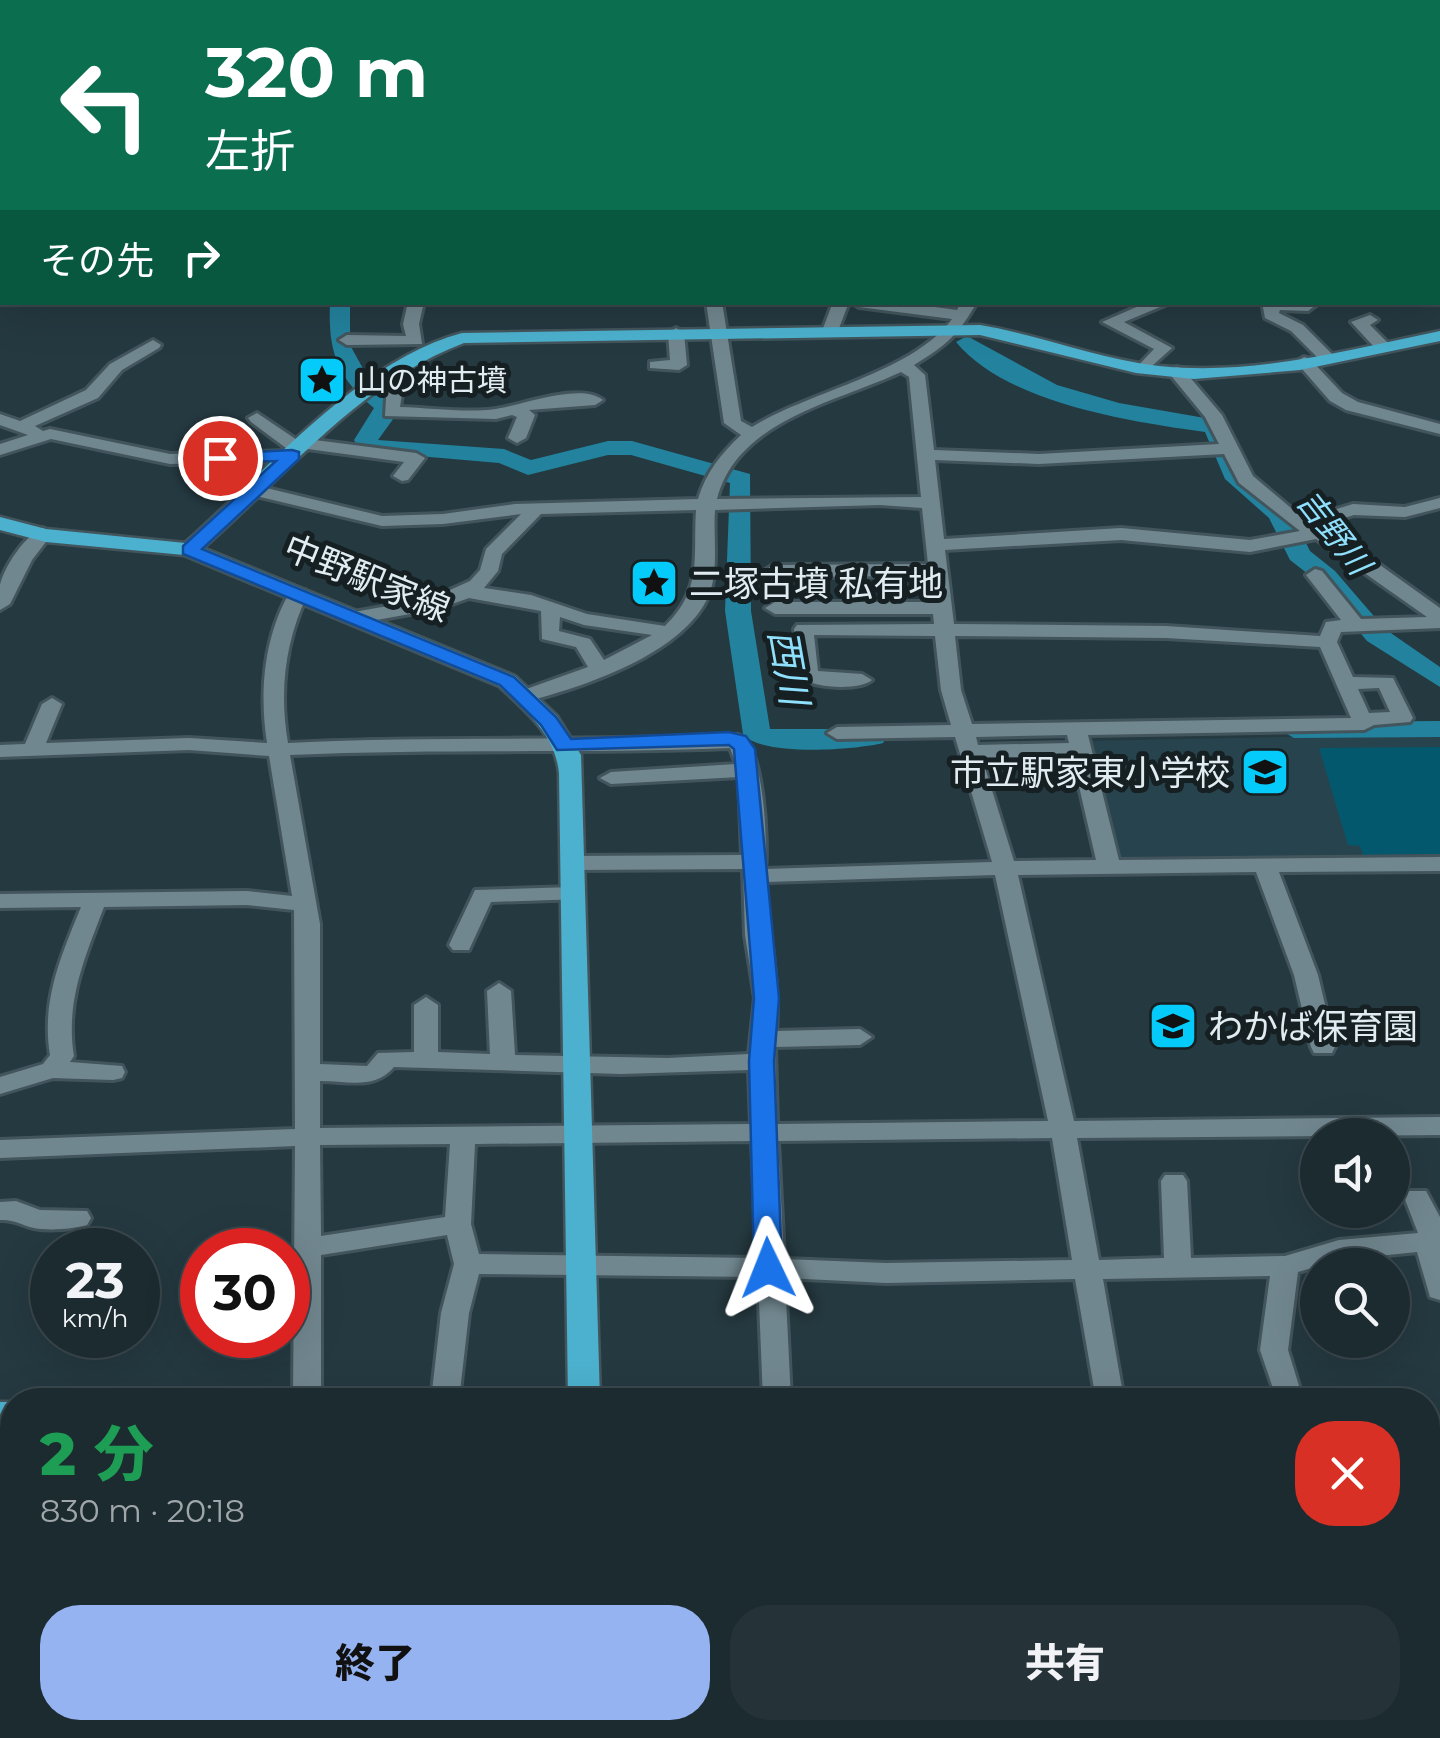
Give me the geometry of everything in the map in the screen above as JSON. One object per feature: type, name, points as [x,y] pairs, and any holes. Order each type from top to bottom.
[{"type":"main road","points":[[189,550],[300,449],[378,386],[415,349],[449,341],[830,331],[963,316],[1011,334],[1144,368],[1176,372],[1304,362],[1440,336]]},
{"type":"main road","name":"中野駅家線","points":[[0,523],[43,534],[154,542],[189,550],[462,659],[507,681],[526,696],[564,745],[571,773],[584,1388]]},
{"type":"street","points":[[346,340],[415,349],[412,324],[415,305]]},
{"type":"street","points":[[714,305],[733,423],[753,434]]},
{"type":"street","points":[[830,331],[840,305]]},
{"type":"street","points":[[881,305],[963,316]]},
{"type":"street","points":[[1144,368],[1164,348],[1110,322],[1156,305]]},
{"type":"street","points":[[1272,305],[1271,316],[1297,328],[1327,358]]},
{"type":"street","points":[[526,696],[666,634],[691,610],[703,582],[713,474],[753,434],[901,364],[963,316]]},
{"type":"street","points":[[1370,320],[1359,322],[1384,347]]},
{"type":"street","points":[[656,365],[679,365],[676,333]]},
{"type":"street","points":[[22,426],[92,394],[116,367],[152,345]]},
{"type":"street","points":[[1304,362],[1336,397],[1352,406],[1440,429]]},
{"type":"street","points":[[901,364],[917,375],[940,570],[942,632],[962,729],[1018,908],[1063,1130],[1108,1388]]},
{"type":"street","points":[[1176,372],[1213,415],[1226,449],[1245,479],[1301,535],[1440,619]]},
{"type":"street","points":[[378,386],[396,379],[391,412],[496,414],[536,402],[595,400]]},
{"type":"street","points":[[516,410],[526,415],[517,438]]},
{"type":"street","points":[[257,418],[300,449]]},
{"type":"street","points":[[0,419],[42,435],[170,459],[354,447],[366,453],[416,458],[402,476]]},
{"type":"street","points":[[0,450],[42,435]]},
{"type":"street","points":[[925,454],[1114,456],[1226,449]]},
{"type":"street","points":[[348,469],[366,453]]},
{"type":"street","points":[[254,490],[382,521],[535,510],[930,503]]},
{"type":"street","points":[[936,545],[1121,534],[1225,546],[1301,535],[1352,509],[1405,512],[1440,503]]},
{"type":"street","points":[[354,618],[431,606],[464,591],[485,578],[494,553],[535,510]]},
{"type":"street","points":[[0,604],[23,558],[43,534]]},
{"type":"street","points":[[773,570],[940,570]]},
{"type":"street","points":[[1315,575],[1365,625]]},
{"type":"street","points":[[464,591],[666,634]]},
{"type":"street","points":[[298,594],[282,627],[273,685],[278,749],[308,924],[306,1228]]},
{"type":"street","points":[[775,608],[942,608]]},
{"type":"street","points":[[554,609],[550,612],[549,635],[583,643],[598,667]]},
{"type":"street","points":[[970,752],[1078,740],[1364,724],[1328,642],[1333,626],[1440,619]]},
{"type":"street","points":[[862,680],[809,677],[804,629],[1166,632],[1328,642]]},
{"type":"street","points":[[1346,683],[1386,682],[1403,718],[1362,719]]},
{"type":"street","points":[[33,750],[52,704]]},
{"type":"street","points":[[837,733],[962,729],[1078,740]]},
{"type":"street","points":[[1078,740],[1109,867]]},
{"type":"street","points":[[0,774],[5,751],[189,744],[278,749],[409,743],[738,741],[749,770],[766,998],[762,1050],[764,1132],[776,1388]]},
{"type":"street","points":[[611,778],[749,770]]},
{"type":"street","points":[[572,863],[755,869],[1440,864]]},
{"type":"street","points":[[1264,866],[1306,976],[1323,1047]]},
{"type":"street","points":[[461,944],[483,895],[573,894]]},
{"type":"street","points":[[0,902],[247,898],[304,904]]},
{"type":"street","points":[[52,1070],[62,1056],[55,1020],[58,998],[94,902]]},
{"type":"street","points":[[499,991],[503,1061]]},
{"type":"street","points":[[426,1005],[426,1059]]},
{"type":"street","points":[[306,1072],[374,1074],[387,1058],[503,1061],[577,1068],[688,1068],[762,1050],[860,1037]]},
{"type":"street","points":[[0,1086],[52,1070],[114,1072]]},
{"type":"street","points":[[0,1148],[306,1137],[1440,1126]]},
{"type":"street","points":[[447,1388],[455,1314],[468,1264],[458,1224],[463,1136]]},
{"type":"street","points":[[1174,1181],[1178,1267]]},
{"type":"street","points":[[1417,1197],[1433,1230],[1440,1290]]},
{"type":"street","points":[[0,1210],[16,1210],[37,1219],[78,1218]]},
{"type":"street","points":[[310,1247],[458,1224]]},
{"type":"street","points":[[468,1264],[886,1273],[1284,1266],[1338,1250],[1434,1240]]},
{"type":"street","points":[[1284,1266],[1274,1350],[1286,1388]]},
{"type":"street","points":[[307,1358],[308,1388]]},
{"type":"shaded area","name":"市立駅家東小学校","points":[[1440,734],[1440,860],[1118,865],[1083,741]]},
{"type":"shaded area","points":[[1440,747],[1440,854],[1363,855],[1360,846],[1348,845],[1319,748]]},
{"type":"waterway","name":"西川","points":[[340,305],[339,345],[362,387],[385,406],[385,415],[366,440],[368,446],[504,456],[528,468],[608,448],[632,448],[742,479],[738,611],[757,734],[776,741],[873,737]]},
{"type":"waterway","name":"吉野川","points":[[967,342],[990,360],[1049,390],[1117,410],[1214,426],[1237,479],[1280,514],[1299,555],[1326,576],[1376,635],[1440,679]]},
{"type":"waterway","name":"西川","points":[[1294,730],[1440,729]]},
{"type":"place","name":"山の神古墳","points":[[322,380]]},
{"type":"place","name":"二塚古墳 私有地","points":[[654,583]]},
{"type":"place","name":"市立駅家東小学校","points":[[1265,772]]},
{"type":"place","name":"わかば保育園","points":[[1173,1026]]},
{"type":"route","points":[[220,458],[292,456],[189,550],[462,659],[507,681],[549,721],[564,745],[608,747],[729,739],[738,741],[744,749],[749,770],[758,935],[766,998],[762,1061],[768,1268]]}]
